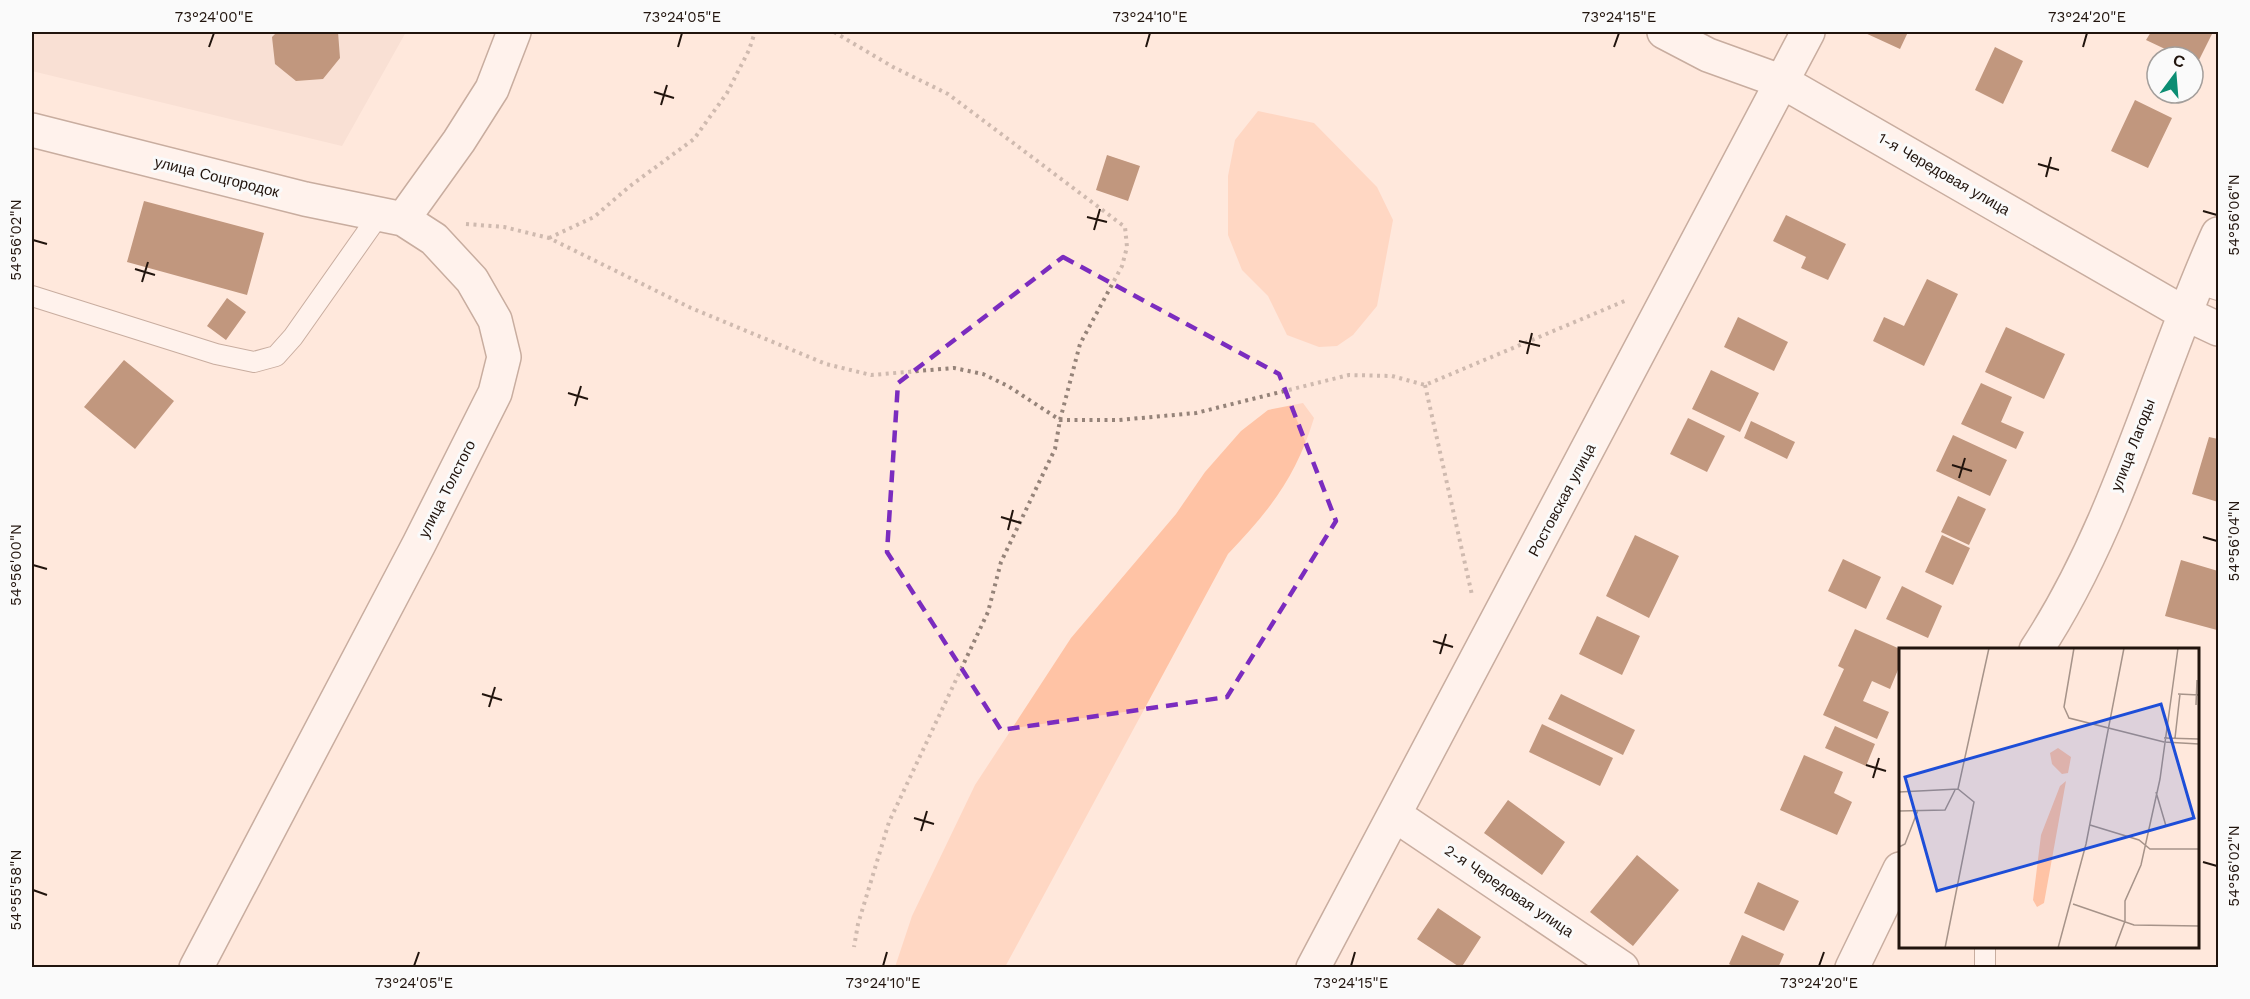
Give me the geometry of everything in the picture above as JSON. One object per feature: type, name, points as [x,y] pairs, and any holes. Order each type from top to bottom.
[{"type":"street","points":[[391,217],[459,141],[492,89],[514,32]]},
{"type":"street","name":"1-я Чередовая улица","points":[[1664,32],[1708,55],[1783,81],[2184,313],[2218,329]]},
{"type":"street","name":"Ростовская улица","points":[[1313,968],[1808,32]]},
{"type":"street","name":"улица Соцгородок","points":[[32,130],[305,199],[391,217]]},
{"type":"street","name":"улица Толстого","points":[[196,968],[419,544],[495,393],[504,357],[495,320],[472,280],[434,239],[391,217]]},
{"type":"street","name":"улица Лагоды","points":[[2037,648],[2065,605],[2100,532],[2184,313],[2207,287],[2218,234]]},
{"type":"street","name":"2-я Чередовая улица","points":[[1395,815],[1622,968]]},
{"type":"street","points":[[1852,968],[1899,871]]},
{"type":"lane","points":[[32,296],[216,354],[254,362],[276,356],[391,217]]},
{"type":"lane","points":[[1985,948],[1985,968]]},
{"type":"path","points":[[549,238],[594,217],[630,186],[694,139],[727,93],[749,50],[755,32]]},
{"type":"path","points":[[834,32],[893,67],[948,94],[1125,227],[1127,247],[1122,266],[1080,344],[1060,420],[1055,449],[1001,562],[988,612],[889,822],[858,924],[854,947]]},
{"type":"path","points":[[459,224],[504,227],[549,238],[691,308],[826,364],[871,375],[954,369],[983,374],[1008,386],[1060,420],[1119,420],[1196,413],[1349,375],[1392,376],[1425,385],[1679,278]]},
{"type":"path","points":[[1425,385],[1484,647]]},
{"type":"highlighted area","points":[[1063,257],[1279,374],[1336,521],[1227,697],[1001,730],[887,552],[898,383]]},
{"type":"shaded area","points":[[32,32],[406,32],[342,146],[32,71]]},
{"type":"shaded area","points":[[1258,111],[1314,123],[1377,187],[1393,220],[1377,306],[1353,335],[1337,346],[1319,347],[1287,335],[1268,296],[1242,270],[1228,235],[1228,176],[1235,140]]},
{"type":"shaded area","points":[[1303,403],[1314,418],[1299,458],[1269,507],[1228,554],[1005,967],[895,967],[912,916],[975,785],[1071,638],[1176,514],[1205,472],[1241,431],[1268,410]]},
{"type":"building","points":[[277,32],[338,32],[340,58],[323,79],[296,81],[275,64],[272,37]]},
{"type":"building","points":[[1863,32],[1908,32],[1900,49]]},
{"type":"building","points":[[2151,32],[2213,32],[2205,48],[2205,45],[2157,45],[2146,40]]},
{"type":"building","points":[[1995,47],[2023,61],[2003,104],[1975,90]]},
{"type":"building","points":[[2135,100],[2172,118],[2148,168],[2111,151]]},
{"type":"building","points":[[1107,155],[1140,166],[1128,201],[1096,190]]},
{"type":"building","points":[[144,201],[264,233],[247,295],[127,262]]},
{"type":"building","points":[[1786,215],[1846,244],[1828,280],[1801,268],[1806,257],[1773,241]]},
{"type":"building","points":[[1927,279],[1958,294],[1924,366],[1873,341],[1884,317],[1904,326]]},
{"type":"building","points":[[227,298],[246,312],[226,340],[207,326]]},
{"type":"building","points":[[1738,317],[1788,342],[1774,371],[1724,347]]},
{"type":"building","points":[[2006,327],[2065,354],[2044,399],[1985,372]]},
{"type":"building","points":[[124,360],[174,401],[135,449],[84,407]]},
{"type":"building","points":[[1711,370],[1759,393],[1740,432],[1692,409]]},
{"type":"building","points":[[1981,383],[2012,397],[2001,422],[2024,432],[2016,449],[1961,424]]},
{"type":"building","points":[[1688,418],[1725,436],[1707,472],[1670,454]]},
{"type":"building","points":[[1751,421],[1795,442],[1787,459],[1744,438]]},
{"type":"building","points":[[1953,435],[2007,460],[1990,496],[1936,471]]},
{"type":"building","points":[[2209,437],[2218,439],[2218,502],[2192,494]]},
{"type":"building","points":[[1958,496],[1986,509],[1969,545],[1941,532]]},
{"type":"building","points":[[1635,535],[1679,556],[1649,618],[1606,596]]},
{"type":"building","points":[[1942,535],[1970,548],[1953,585],[1925,572]]},
{"type":"building","points":[[1843,559],[1881,577],[1866,609],[1828,591]]},
{"type":"building","points":[[2181,560],[2218,571],[2217,630],[2165,616]]},
{"type":"building","points":[[1902,586],[1942,606],[1928,638],[1886,619]]},
{"type":"building","points":[[1597,616],[1640,636],[1622,675],[1579,654]]},
{"type":"building","points":[[1855,629],[1899,649],[1899,667],[1890,689],[1872,681],[1863,701],[1889,712],[1877,739],[1823,715],[1844,669],[1838,666]]},
{"type":"building","points":[[1561,694],[1635,730],[1623,755],[1548,719]]},
{"type":"building","points":[[1542,724],[1613,758],[1600,786],[1529,752]]},
{"type":"building","points":[[1835,726],[1875,744],[1866,766],[1825,748]]},
{"type":"building","points":[[1804,755],[1843,772],[1834,793],[1852,802],[1837,835],[1780,810]]},
{"type":"building","points":[[1508,800],[1565,842],[1542,875],[1484,833]]},
{"type":"building","points":[[1637,855],[1679,890],[1633,946],[1590,912]]},
{"type":"building","points":[[1758,882],[1799,901],[1784,931],[1744,913]]},
{"type":"building","points":[[1438,908],[1481,937],[1461,968],[1417,939]]},
{"type":"building","points":[[1742,935],[1784,954],[1778,968],[1736,968],[1729,964]]}]
